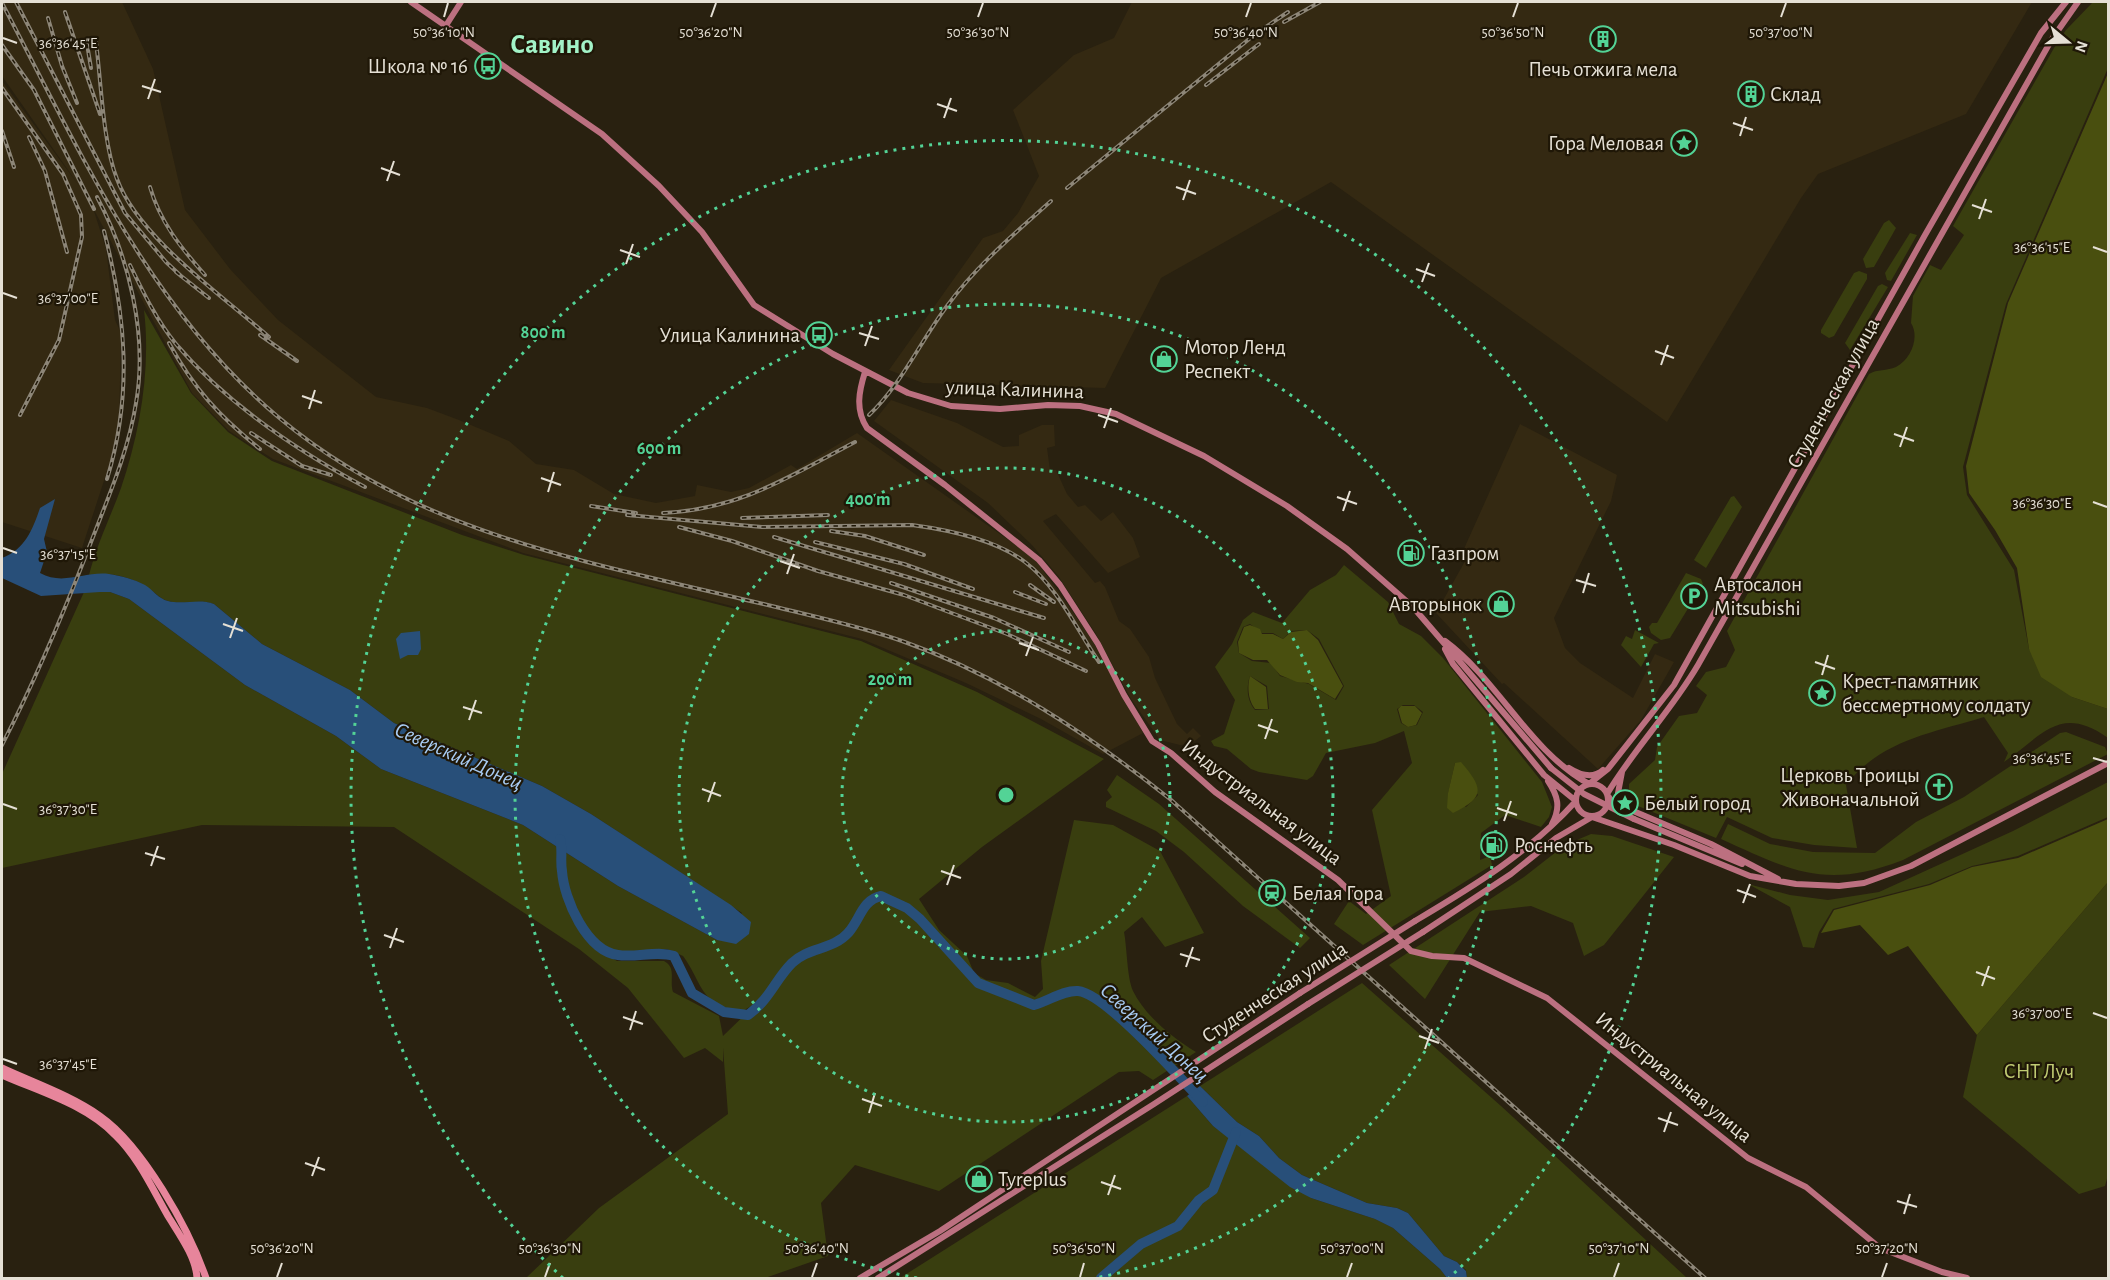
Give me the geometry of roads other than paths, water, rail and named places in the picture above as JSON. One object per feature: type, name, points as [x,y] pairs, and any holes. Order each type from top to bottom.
[{"type":"main road","name":"улица Калинина","points":[[411,2],[586,122],[622,151],[702,232],[754,305],[865,372],[909,393],[951,406],[1000,409],[1048,405],[1080,406],[1116,414],[1138,423],[1226,468],[1309,520],[1377,574],[1437,634]]},
{"type":"main road","points":[[446,27],[460,2]]},
{"type":"main road","name":"Студенческая улица","points":[[1589,784],[1600,777],[1615,760],[1652,716],[1674,685],[2041,33],[2066,2]]},
{"type":"main road","name":"Студенческая улица","points":[[1607,794],[1623,767],[1661,723],[1698,665],[2052,39],[2078,2]]},
{"type":"main road","name":"Индустриальная улица","points":[[865,372],[858,402],[862,420],[867,428],[945,485],[1039,560],[1060,585],[1098,644],[1124,695],[1152,741],[1172,753],[1215,792],[1338,880],[1411,951],[1432,956],[1464,957],[1547,998],[1748,1158],[1806,1187],[1880,1248],[1942,1272],[1967,1278]]},
{"type":"main road","points":[[1437,634],[1464,655],[1546,750],[1573,775],[1598,786],[1612,802],[1711,844],[1778,879]]},
{"type":"main road","points":[[1437,634],[1551,768],[1584,794],[1634,819],[1778,879],[1796,884],[1839,886],[1885,876],[1911,866],[2109,763]]},
{"type":"main road","points":[[1437,634],[1453,664],[1545,775],[1557,795],[1558,802],[1554,820],[1546,833]]},
{"type":"main road","points":[[1652,716],[1661,723]]},
{"type":"main road","points":[[1546,750],[1581,775],[1598,774],[1615,760]]},
{"type":"main road","points":[[1623,767],[1618,793],[1628,810]]},
{"type":"main road","points":[[1545,775],[1576,801],[1580,812],[1674,845],[1750,876],[1778,879]]},
{"type":"main road","points":[[1576,801],[1583,788],[1589,784]]},
{"type":"main road","points":[[1592,817],[1604,810],[1607,794]]},
{"type":"main road","name":"Студенческая улица","points":[[860,1278],[940,1232],[1300,993],[1502,867],[1546,833],[1576,801]]},
{"type":"main road","name":"Студенческая улица","points":[[878,1278],[1423,932],[1511,874],[1556,838],[1592,817]]},
{"type":"main road","points":[[2,1068],[87,1107],[118,1131],[145,1164],[190,1242],[206,1278]]},
{"type":"main road","points":[[2,1075],[86,1112],[115,1134],[139,1166],[170,1219],[192,1259],[197,1278]]},
{"type":"water","points":[[55,499],[44,539],[47,552],[40,573],[57,578],[114,575],[141,583],[168,601],[214,604],[262,644],[350,690],[394,723],[542,786],[591,814],[731,905],[751,922],[749,934],[736,944],[717,940],[618,886],[523,825],[381,769],[336,736],[245,685],[129,599],[110,592],[41,596],[2,578],[2,558],[17,550],[31,532],[40,508]]},
{"type":"water","points":[[420,631],[421,649],[418,655],[408,655],[400,659],[396,639],[401,633]]},
{"type":"water","points":[[1200,1086],[1237,1122],[1259,1136],[1279,1158],[1302,1175],[1367,1203],[1397,1208],[1408,1213],[1444,1256],[1457,1262],[1466,1271],[1467,1278],[1447,1278],[1440,1269],[1393,1228],[1375,1219],[1311,1198],[1290,1187],[1213,1126],[1187,1096]]},
{"type":"waterway","name":"Северский Донец","points":[[560,839],[561,867],[567,896],[579,922],[596,944],[618,955],[667,954],[674,956],[692,993],[724,1012],[748,1015],[762,1003],[792,963],[805,954],[842,939],[852,928],[865,906],[881,896],[907,908],[920,919],[978,983],[1034,1005],[1072,991],[1090,995],[1124,1021],[1203,1102]]},
{"type":"waterway","points":[[1101,1278],[1141,1244],[1178,1226],[1199,1200],[1213,1190],[1236,1132]]},
{"type":"railway","points":[[16,2],[125,213],[166,262],[181,276]]},
{"type":"railway","points":[[1284,22],[1320,2]]},
{"type":"railway","points":[[2,3],[89,169],[154,276],[190,326],[231,373],[277,416],[333,457],[391,491],[452,519],[580,560],[826,619],[887,636],[939,655],[1009,689],[1075,730],[1170,799],[1705,1278]]},
{"type":"railway","points":[[65,12],[100,114]]},
{"type":"railway","points":[[1067,188],[1254,35],[1288,12]]},
{"type":"railway","points":[[48,18],[62,66],[77,103]]},
{"type":"railway","points":[[96,42],[103,112],[112,165],[128,201],[162,244],[269,337]]},
{"type":"railway","points":[[87,44],[91,68]]},
{"type":"railway","points":[[1206,85],[1259,44]]},
{"type":"railway","points":[[2,45],[34,90],[94,209]]},
{"type":"railway","points":[[2,88],[63,174],[81,215],[82,237],[59,340],[20,415]]},
{"type":"railway","points":[[2,131],[14,167]]},
{"type":"railway","points":[[29,137],[45,171],[67,252]]},
{"type":"railway","points":[[150,187],[159,212],[172,234],[205,275]]},
{"type":"railway","points":[[2,745],[48,649],[88,550],[128,441],[136,403],[139,351],[133,297],[118,245],[97,197]]},
{"type":"railway","points":[[869,415],[891,390],[958,291],[996,251],[1051,201]]},
{"type":"railway","points":[[104,231],[112,263],[124,355],[121,416],[107,479]]},
{"type":"railway","points":[[130,265],[169,335],[217,386],[288,441],[365,487]]},
{"type":"railway","points":[[176,272],[209,298]]},
{"type":"railway","points":[[260,335],[297,361]]},
{"type":"railway","points":[[169,343],[208,401],[260,449]]},
{"type":"railway","points":[[251,433],[302,466],[331,475]]},
{"type":"railway","points":[[663,513],[691,510],[740,498],[785,479],[855,442]]},
{"type":"railway","points":[[591,506],[636,513]]},
{"type":"railway","points":[[627,515],[762,527],[912,525],[971,537],[1000,547],[1025,562],[1036,572],[1057,596],[1099,662]]},
{"type":"railway","points":[[742,518],[828,515]]},
{"type":"railway","points":[[679,527],[732,541],[818,571],[904,595],[1007,634],[1086,671]]},
{"type":"railway","points":[[831,531],[865,536],[924,555]]},
{"type":"railway","points":[[774,537],[1044,618]]},
{"type":"railway","points":[[815,542],[904,564],[973,589]]},
{"type":"railway","points":[[891,583],[994,618],[1069,652]]},
{"type":"railway","points":[[1030,585],[1054,602]]},
{"type":"railway","points":[[1015,592],[1046,604]]},
{"type":"place","name":"Печь отжига мела","points":[[1603,39]]},
{"type":"place","name":"Школа № 16","points":[[488,66]]},
{"type":"place","name":"Склад","points":[[1751,94]]},
{"type":"place","name":"Гора Меловая","points":[[1684,143]]},
{"type":"place","name":"Улица Калинина","points":[[819,335]]},
{"type":"place","name":"Мотор Ленд Респект","points":[[1164,359]]},
{"type":"place","name":"Газпром","points":[[1411,553]]},
{"type":"place","name":"Автосалон Mitsubishi","points":[[1694,596]]},
{"type":"place","name":"Авторынок","points":[[1501,604]]},
{"type":"place","name":"Крест-памятник бессмертному солдату","points":[[1822,693]]},
{"type":"place","name":"Церковь Троицы Живоначальной","points":[[1939,787]]},
{"type":"place","name":"Белый город","points":[[1625,803]]},
{"type":"place","name":"Роснефть","points":[[1494,845]]},
{"type":"place","name":"Белая Гора","points":[[1272,893]]},
{"type":"place","name":"Tyreplus","points":[[979,1179]]},
{"type":"district","name":"Савино","points":[[552,44]]},
{"type":"park label","name":"СНТ Луч","points":[[2039,1071]]}]
